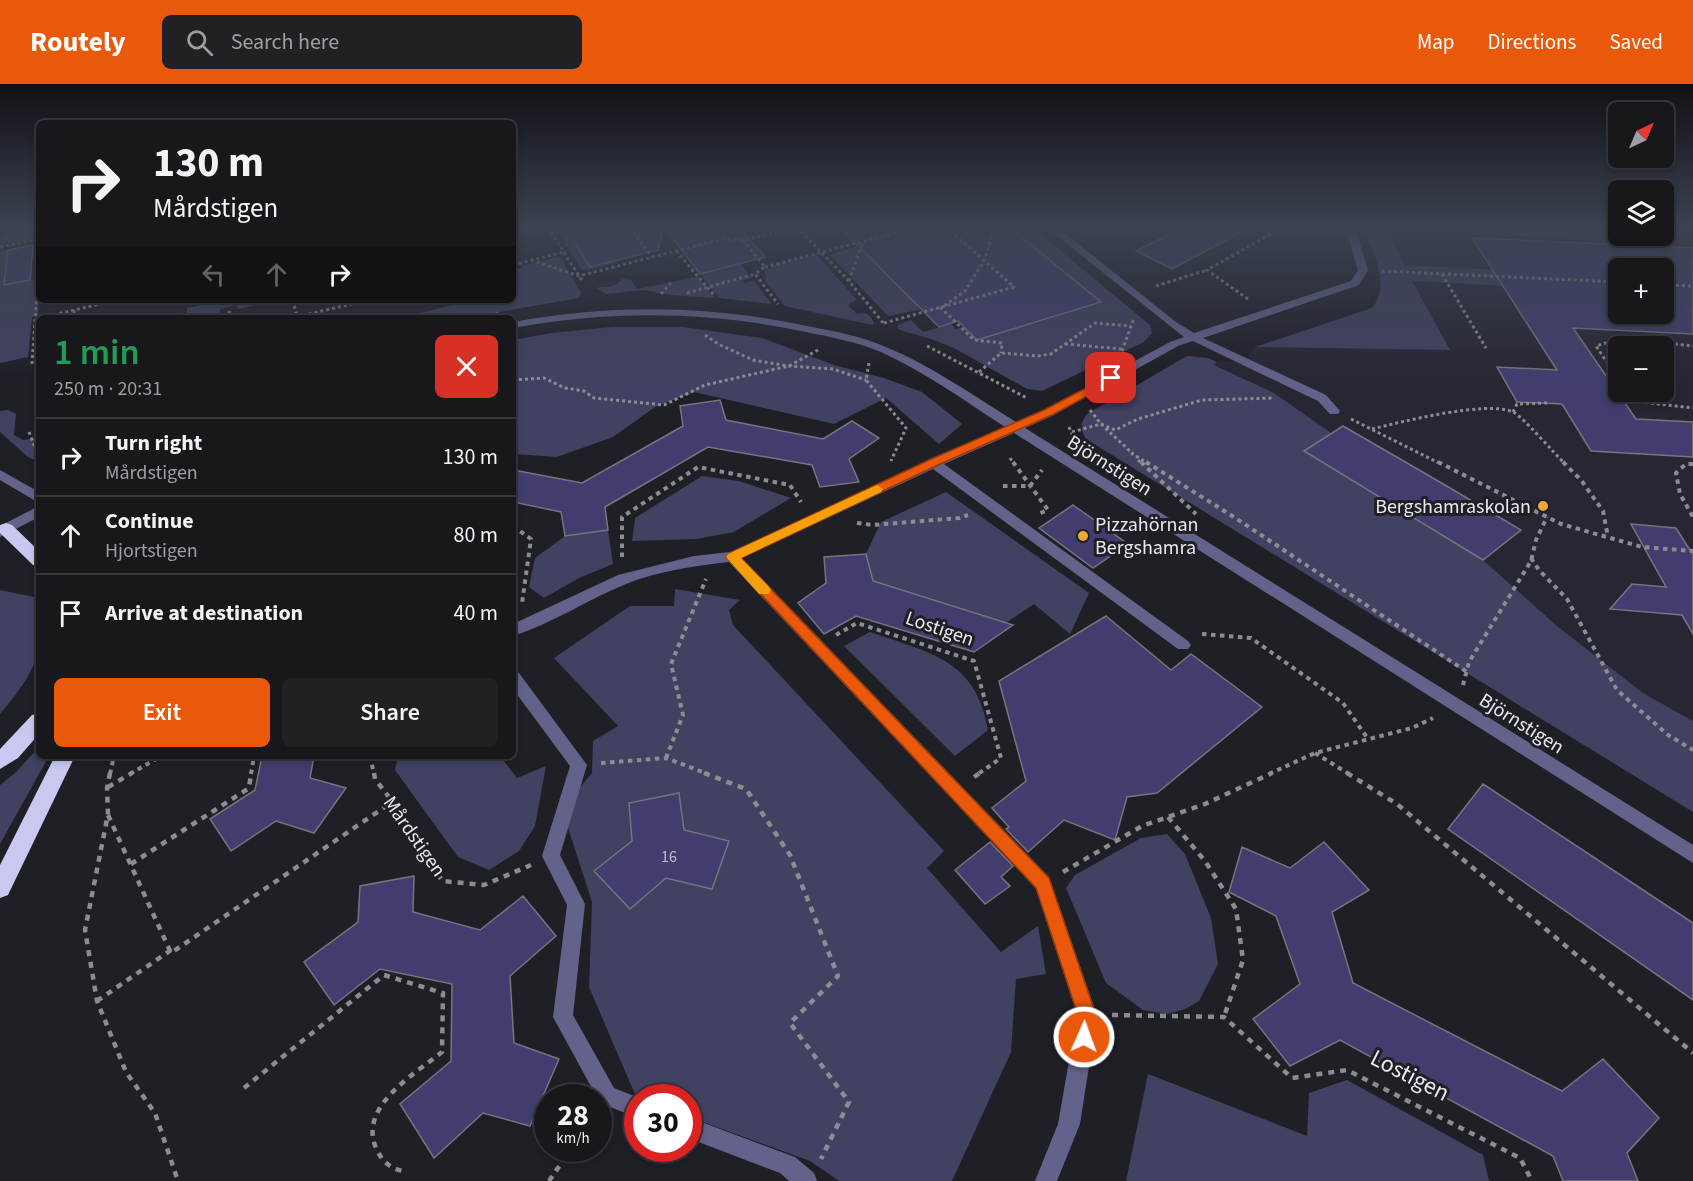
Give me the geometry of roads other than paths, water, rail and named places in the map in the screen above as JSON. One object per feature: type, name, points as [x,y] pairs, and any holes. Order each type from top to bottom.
[{"type":"highway","points":[[2,528],[36,558]]},
{"type":"highway","points":[[0,760],[36,724]]},
{"type":"highway","points":[[0,888],[64,759]]},
{"type":"street","points":[[1115,278],[1192,337],[1322,398],[1334,411]]},
{"type":"street","points":[[516,629],[623,579],[694,561],[723,558],[1015,428],[1174,344],[1355,284],[1358,278]]},
{"type":"street","name":"Björnstigen","points":[[516,324],[540,318],[653,311],[716,314],[775,322],[873,345],[924,370],[1693,855]]},
{"type":"street","points":[[933,463],[1183,645]]},
{"type":"street","points":[[0,474],[36,496]]},
{"type":"street","points":[[2,528],[36,512]]},
{"type":"street","points":[[723,558],[818,646],[1043,883],[1087,1015],[1069,1124],[1046,1181]]},
{"type":"street","points":[[516,682],[579,765],[551,856],[576,903],[563,1017],[607,1096],[624,1103]]},
{"type":"street","points":[[702,1132],[787,1165],[806,1181]]},
{"type":"place","name":"Bergshamraskolan","points":[[1543,506]]},
{"type":"place","name":"Pizzahörnan Bergshamra","points":[[1083,536]]}]
